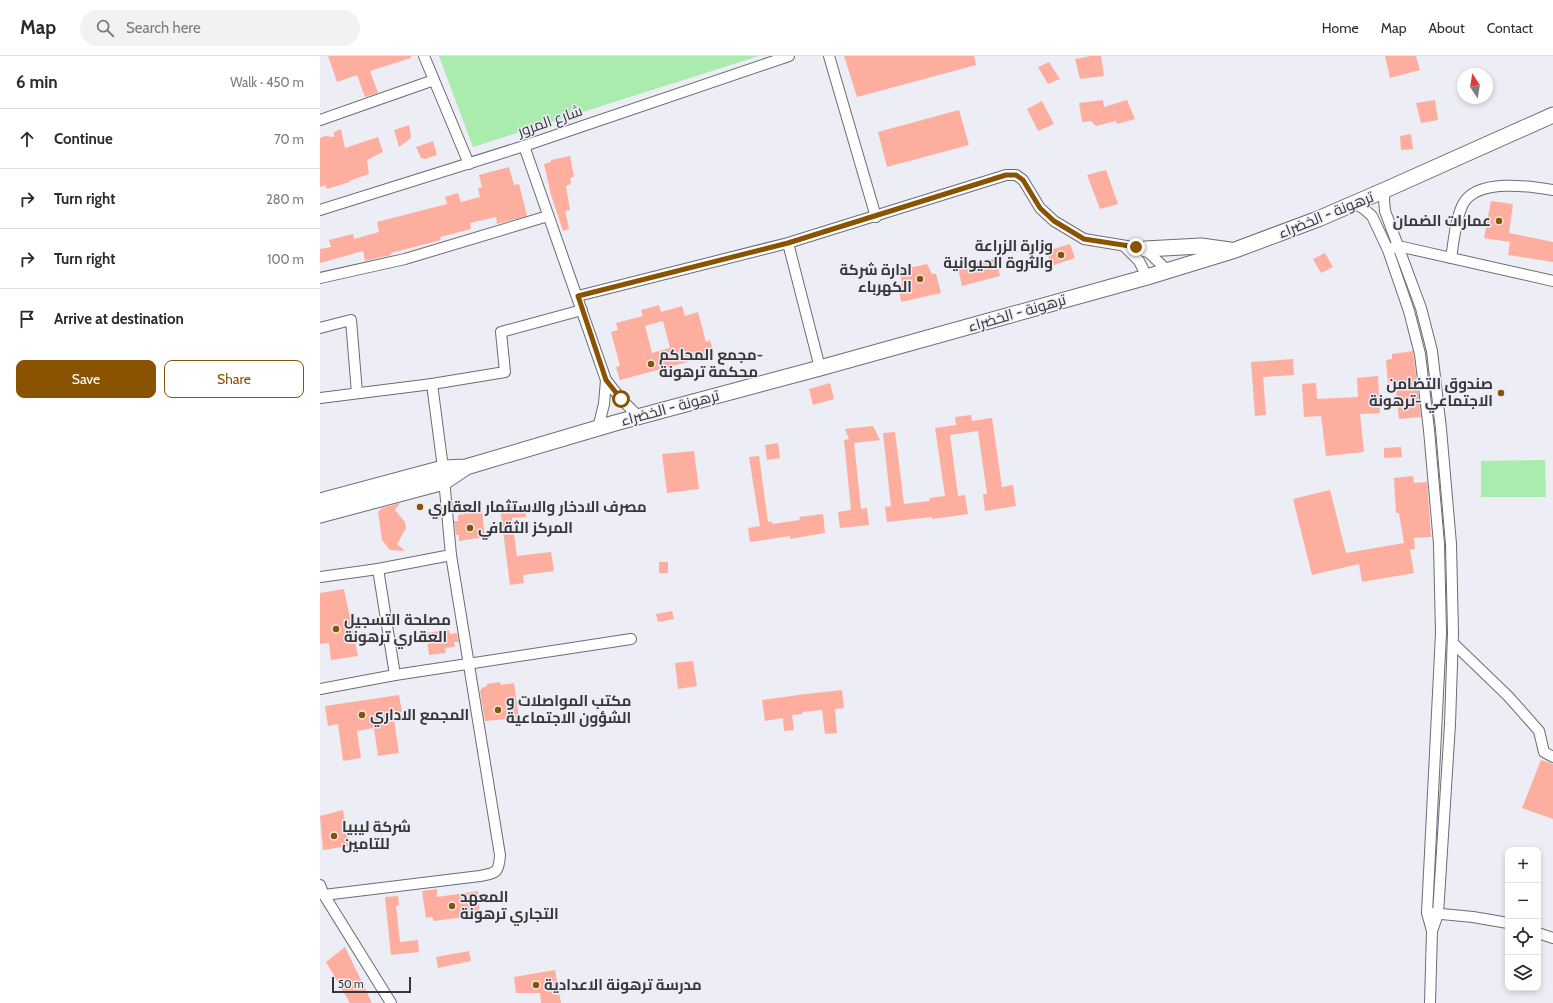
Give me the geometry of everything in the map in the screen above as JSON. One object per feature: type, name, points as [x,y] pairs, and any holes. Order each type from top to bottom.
[{"type":"highway","name":"ترهونة - الخضراء","points":[[444,475],[466,467],[598,428],[1147,277],[1235,250],[1318,219],[1553,115]]},
{"type":"highway","points":[[1146,249],[1201,246],[1235,250]]},
{"type":"highway","points":[[320,501],[444,475]]},
{"type":"highway","points":[[320,515],[444,475]]},
{"type":"street","points":[[424,56],[469,164]]},
{"type":"street","name":"شارع المرور","points":[[320,210],[524,146],[789,56]]},
{"type":"street","points":[[829,56],[876,216]]},
{"type":"street","points":[[320,120],[434,80]]},
{"type":"street","points":[[524,146],[578,296],[606,380],[621,399],[639,417]]},
{"type":"street","points":[[578,296],[788,243],[1006,175],[1016,175],[1023,180],[1040,208],[1054,221],[1084,239],[1146,249],[1168,270]]},
{"type":"street","points":[[1451,258],[1458,221],[1464,203],[1473,194],[1485,188],[1506,186],[1553,190]]},
{"type":"street","points":[[1385,190],[1385,211],[1421,308],[1432,351],[1441,429],[1451,544],[1452,643],[1450,724],[1438,914],[1432,931]]},
{"type":"street","points":[[1355,203],[1372,216],[1388,250],[1409,311],[1420,354],[1430,430],[1439,544],[1441,633],[1427,913],[1432,931],[1430,1003]]},
{"type":"street","points":[[320,278],[405,260],[548,216]]},
{"type":"street","points":[[788,243],[820,368]]},
{"type":"street","points":[[1124,246],[1139,261],[1147,277]]},
{"type":"street","points":[[1388,250],[1398,246],[1553,281]]},
{"type":"street","points":[[320,398],[432,384],[505,372],[501,332],[582,310]]},
{"type":"street","points":[[320,328],[351,320],[358,393]]},
{"type":"street","points":[[598,428],[604,404],[606,380]]},
{"type":"street","points":[[324,895],[480,876],[494,873],[499,868],[500,855],[451,555],[444,475],[432,384]]},
{"type":"street","points":[[1434,483],[1446,482]]},
{"type":"street","points":[[320,577],[378,569],[451,555]]},
{"type":"street","points":[[378,569],[395,674]]},
{"type":"street","points":[[320,689],[395,674],[631,639]]},
{"type":"street","points":[[1452,643],[1508,696],[1539,731],[1544,752],[1553,757]]},
{"type":"street","points":[[320,885],[324,895],[391,1003]]},
{"type":"street","points":[[1427,913],[1473,917],[1505,922]]},
{"type":"street","points":[[1541,934],[1553,938]]},
{"type":"green space","points":[[439,56],[759,56],[473,147]]},
{"type":"green space","points":[[1545,460],[1546,497],[1481,497],[1481,461]]},
{"type":"building","points":[[328,56],[411,56],[411,58],[370,71],[378,93],[365,97],[357,75],[337,82]]},
{"type":"building","points":[[844,56],[974,56],[976,65],[857,97]]},
{"type":"building","points":[[1101,56],[1104,76],[1080,79],[1075,59]]},
{"type":"building","points":[[1385,56],[1416,56],[1420,70],[1390,78]]},
{"type":"building","points":[[1049,62],[1060,79],[1048,84],[1038,67]]},
{"type":"building","points":[[1103,100],[1104,107],[1127,100],[1135,119],[1117,124],[1116,121],[1096,126],[1091,121],[1082,122],[1079,103]]},
{"type":"building","points":[[1435,100],[1438,120],[1421,123],[1416,103]]},
{"type":"building","points":[[1042,101],[1054,124],[1038,131],[1027,109]]},
{"type":"building","points":[[959,110],[969,145],[887,167],[878,132]]},
{"type":"building","points":[[409,125],[411,136],[410,139],[399,147],[394,130]]},
{"type":"building","points":[[341,129],[345,148],[378,137],[383,152],[367,160],[369,174],[327,189],[325,185],[320,187],[320,138],[325,136],[334,137],[334,132]]},
{"type":"building","points":[[1411,134],[1413,149],[1401,150],[1400,136]]},
{"type":"building","points":[[433,141],[437,155],[425,159],[421,158],[416,147]]},
{"type":"building","points":[[570,156],[574,177],[570,178],[571,184],[566,186],[570,210],[565,211],[569,229],[563,231],[551,195],[544,164],[551,162],[551,160]]},
{"type":"building","points":[[509,167],[514,185],[519,184],[527,216],[497,224],[496,217],[470,223],[471,229],[440,237],[441,240],[365,261],[363,251],[320,263],[320,249],[331,247],[329,240],[353,234],[354,239],[379,232],[377,222],[447,204],[445,197],[458,193],[461,202],[480,197],[478,188],[482,187],[479,175]]},
{"type":"building","points":[[1106,170],[1118,204],[1100,209],[1087,175]]},
{"type":"building","points":[[1491,201],[1513,204],[1509,233],[1553,242],[1553,262],[1508,255],[1510,242],[1484,238]]},
{"type":"building","name":"وزارة الزراعة والثروة الحيوانية","points":[[1070,244],[1075,258],[1051,266],[1047,251]]},
{"type":"building","points":[[1325,253],[1333,267],[1321,273],[1313,259]]},
{"type":"building","points":[[996,258],[1000,276],[962,286],[958,268]]},
{"type":"building","name":"ادارة شركة الكهرباء","points":[[927,264],[932,274],[936,274],[941,293],[901,302],[899,286],[902,284],[900,270]]},
{"type":"building","points":[[659,305],[661,312],[682,306],[685,316],[698,312],[706,342],[710,340],[714,355],[620,380],[616,367],[620,366],[611,332],[618,330],[616,323],[643,316],[641,310]],"holes":[[[663,321],[670,348],[652,353],[645,326]]]},
{"type":"building","points":[[1413,351],[1421,417],[1399,419],[1395,382],[1388,383],[1386,360],[1392,359],[1392,354]]},
{"type":"building","points":[[1293,359],[1294,375],[1263,377],[1266,415],[1255,416],[1251,362]]},
{"type":"building","points":[[1378,376],[1380,413],[1360,414],[1364,452],[1326,456],[1321,416],[1304,417],[1302,384],[1316,383],[1317,399],[1358,397],[1357,378]]},
{"type":"building","points":[[830,383],[834,399],[813,405],[809,389]]},
{"type":"building","points":[[971,415],[972,421],[992,418],[1002,487],[1013,485],[1016,506],[985,511],[983,494],[987,494],[978,431],[950,435],[958,496],[965,495],[968,514],[932,519],[932,517],[887,522],[885,507],[891,506],[883,433],[895,432],[904,504],[930,501],[929,498],[945,496],[935,428],[956,425],[955,417]]},
{"type":"building","points":[[873,426],[880,440],[854,443],[861,509],[867,508],[869,525],[840,528],[838,512],[851,510],[844,440],[849,439],[845,429]]},
{"type":"building","points":[[778,443],[780,458],[767,460],[765,445]]},
{"type":"building","points":[[1401,447],[1402,457],[1384,458],[1384,448]]},
{"type":"building","points":[[694,451],[699,489],[667,493],[662,454]]},
{"type":"building","points":[[759,456],[768,522],[772,522],[773,524],[800,520],[799,517],[823,514],[825,533],[790,539],[790,536],[750,542],[748,528],[760,526],[749,457]]},
{"type":"building","points":[[1413,476],[1414,483],[1427,482],[1431,537],[1414,538],[1415,549],[1410,550],[1414,573],[1362,582],[1359,564],[1312,575],[1293,499],[1330,490],[1346,553],[1404,543],[1399,513],[1396,513],[1394,478]]},
{"type":"building","points":[[400,503],[395,510],[405,522],[406,528],[397,544],[405,551],[390,550],[382,540],[378,512],[382,508]]},
{"type":"building","points":[[513,506],[514,509],[525,508],[526,517],[512,518],[517,556],[551,552],[554,571],[523,575],[524,583],[510,585],[500,508]]},
{"type":"building","name":"المركز الثقافي","points":[[482,511],[485,537],[459,541],[459,535],[456,535],[454,521],[458,521],[458,515]]},
{"type":"building","points":[[659,562],[668,562],[668,573],[659,573]]},
{"type":"building","name":"مصلحة التسجيل العقاري ترهونة","points":[[344,589],[358,656],[331,660],[329,643],[320,644],[320,593]]},
{"type":"building","points":[[672,611],[674,619],[658,622],[656,614]]},
{"type":"building","points":[[449,630],[450,634],[457,633],[459,642],[454,642],[455,647],[445,648],[446,653],[429,655],[426,633]]},
{"type":"building","points":[[693,661],[697,686],[678,689],[675,663]]},
{"type":"building","name":"مكتب المواصلات و الشؤون الاجتماعية","points":[[500,682],[501,685],[514,683],[519,718],[485,721],[480,691],[482,688],[487,686],[487,684]]},
{"type":"building","points":[[842,690],[844,708],[835,709],[837,733],[825,734],[822,710],[802,712],[803,714],[792,715],[794,730],[784,731],[783,718],[765,721],[762,700]]},
{"type":"building","points":[[399,695],[402,712],[393,713],[399,753],[378,756],[374,728],[357,731],[361,758],[343,761],[338,724],[328,726],[325,706]]},
{"type":"building","points":[[1541,760],[1553,764],[1553,819],[1522,808]]},
{"type":"building","name":"شركة ليبيا للتامين","points":[[343,810],[349,846],[323,850],[320,816]]},
{"type":"building","name":"المعهد التجاري ترهونة","points":[[437,889],[437,897],[478,891],[480,915],[434,921],[432,917],[426,918],[422,891]]},
{"type":"building","points":[[398,896],[399,905],[396,906],[400,942],[418,940],[419,952],[391,955],[385,897]]},
{"type":"building","points":[[345,947],[372,1003],[350,1003],[326,962]]},
{"type":"building","points":[[469,951],[471,961],[438,968],[436,957]]},
{"type":"building","name":"مدرسة ترهونة الاعدادية","points":[[555,970],[561,1003],[541,1003],[540,993],[516,993],[514,977]]},
{"type":"place","name":"عمارات الضمان","points":[[1499,221]]},
{"type":"place","name":"وزارة الزراعة والثروة الحيوانية","points":[[1061,255]]},
{"type":"place","name":"ادارة شركة الكهرباء","points":[[920,279]]},
{"type":"place","name":"مجمع المحاكم- محكمة ترهونة","points":[[651,364]]},
{"type":"place","name":"صندوق التضامن الاجتماعي -ترهونة","points":[[1501,393]]},
{"type":"place","name":"مصرف الادخار والاستثمار العقاري","points":[[420,507]]},
{"type":"place","name":"المركز الثقافي","points":[[470,528]]},
{"type":"place","name":"مصلحة التسجيل العقاري ترهونة","points":[[336,629]]},
{"type":"place","name":"مكتب المواصلات و الشؤون الاجتماعية","points":[[498,710]]},
{"type":"place","name":"المجمع الاداري","points":[[362,715]]},
{"type":"place","name":"شركة ليبيا للتامين","points":[[334,836]]},
{"type":"place","name":"المعهد التجاري ترهونة","points":[[452,906]]},
{"type":"place","name":"مدرسة ترهونة الاعدادية","points":[[536,985]]},
{"type":"route","points":[[621,399],[606,380],[578,296],[788,243],[1006,175],[1016,175],[1023,180],[1040,208],[1054,221],[1084,239],[1136,247]]}]
